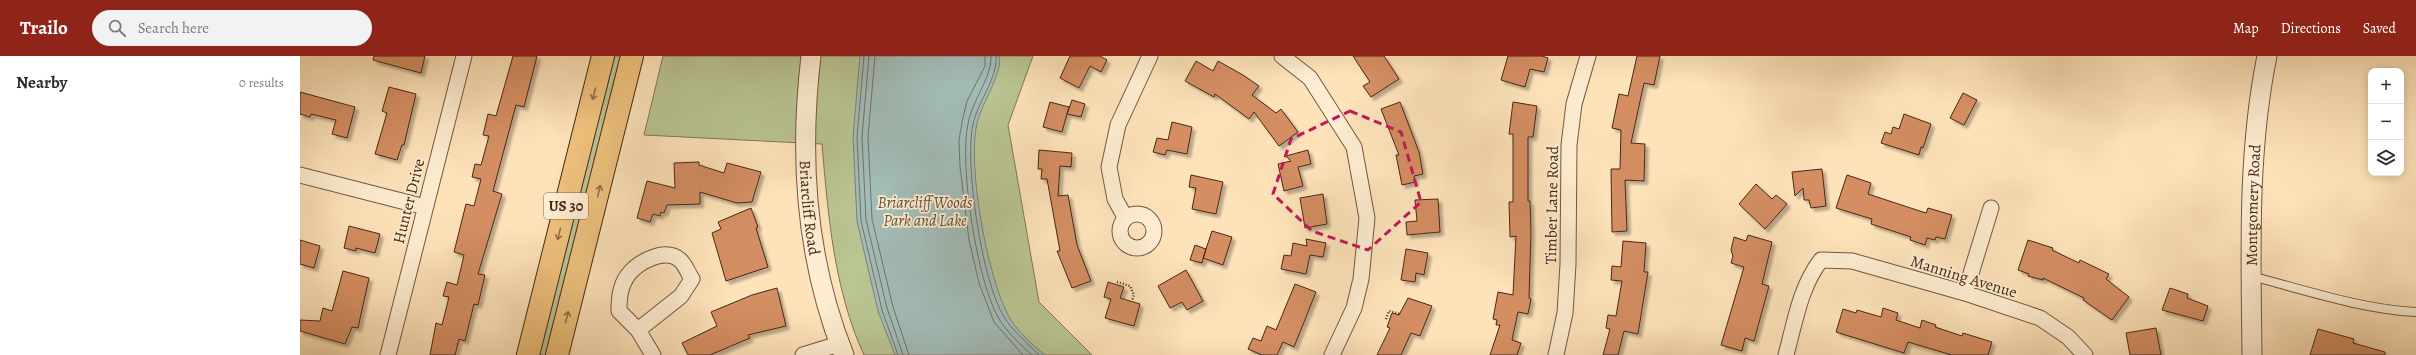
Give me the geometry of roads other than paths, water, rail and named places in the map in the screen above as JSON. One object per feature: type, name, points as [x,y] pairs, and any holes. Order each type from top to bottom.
[{"type":"main road","name":"US 30","points":[[528,355],[603,56]]},
{"type":"main road","name":"US 30","points":[[558,355],[632,56]]},
{"type":"street","name":"Hunter Drive","points":[[388,355],[464,56]]},
{"type":"street","name":"Briarcliff Road","points":[[811,56],[806,93],[804,153],[809,218],[820,277],[842,349]]},
{"type":"street","points":[[1126,217],[1115,199],[1109,167],[1118,125],[1150,56]]},
{"type":"street","points":[[1282,56],[1310,78],[1354,147],[1367,218],[1361,279],[1354,308],[1332,355]]},
{"type":"street","name":"Timber Lane Road","points":[[1556,355],[1565,313],[1568,264],[1569,144],[1574,104],[1588,56]]},
{"type":"street","name":"Montgomery Road","points":[[2252,355],[2251,216],[2256,138],[2267,56]]},
{"type":"street","points":[[300,175],[425,207]]},
{"type":"street","points":[[1965,293],[1991,208]]},
{"type":"street","points":[[638,330],[681,296],[692,279],[680,260],[665,254],[648,259],[628,275],[620,294],[619,311],[638,330],[653,355]]},
{"type":"street","name":"Manning Avenue","points":[[1786,355],[1804,288],[1821,260],[1852,261],[1965,293],[2040,318],[2068,337],[2085,355]]},
{"type":"street","points":[[803,355],[842,349]]},
{"type":"lane","points":[[2251,276],[2339,300],[2400,312],[2416,312]]},
{"type":"water","points":[[860,56],[999,56],[1000,62],[998,70],[977,123],[975,165],[981,219],[992,272],[1007,313],[1024,336],[1045,355],[895,355],[878,311],[857,221],[853,137]]},
{"type":"park label","name":"Briarcliff Woods Park and Lake","points":[[925,211]]}]
